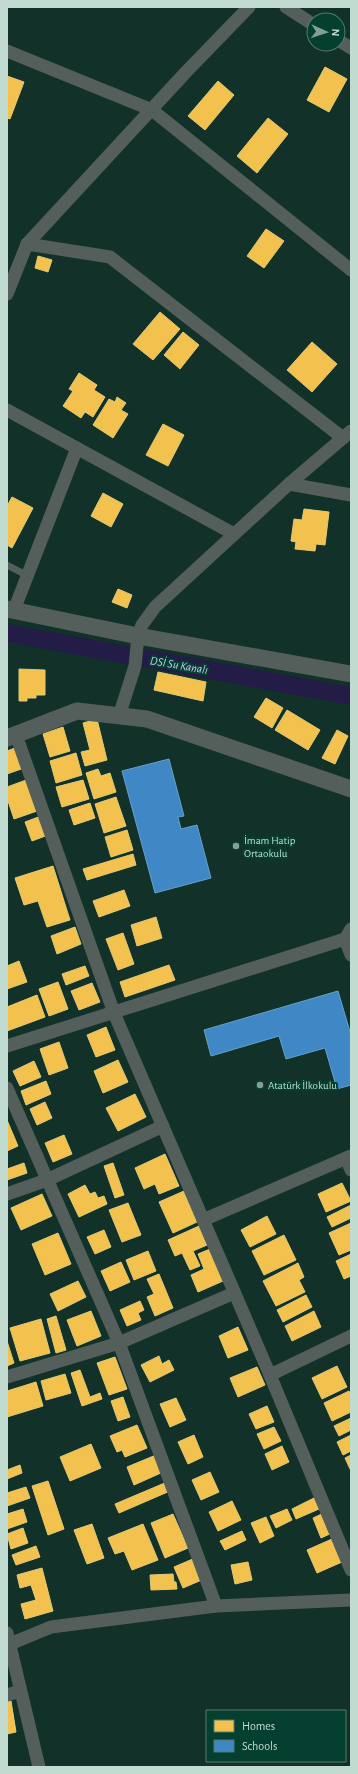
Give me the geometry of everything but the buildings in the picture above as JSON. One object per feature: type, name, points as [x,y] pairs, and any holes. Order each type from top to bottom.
[{"type":"street","points":[[7,294],[28,244],[249,7]]},
{"type":"street","points":[[286,7],[306,20]]},
{"type":"street","points":[[7,51],[152,110],[351,270]]},
{"type":"street","points":[[28,244],[110,257],[347,435],[289,484],[155,607],[142,625],[138,636],[134,666],[119,716]]},
{"type":"street","points":[[7,410],[234,534]]},
{"type":"street","points":[[77,448],[28,576],[11,609],[138,636],[351,674]]},
{"type":"street","points":[[289,484],[351,495]]},
{"type":"street","points":[[351,789],[147,719],[77,711],[11,737],[114,1013],[270,1375],[351,1570]]},
{"type":"street","points":[[7,1046],[114,1013],[348,934],[351,955]]},
{"type":"street","points":[[7,1088],[119,1343],[216,1606]]},
{"type":"street","points":[[7,1194],[47,1180],[162,1126]]},
{"type":"street","points":[[203,1220],[349,1161]]},
{"type":"street","points":[[7,1376],[119,1343],[234,1293]]},
{"type":"street","points":[[270,1375],[351,1336]]},
{"type":"street","points":[[39,1767],[8,1639],[51,1627],[216,1606],[351,1600]]},
{"type":"street","points":[[7,1695],[20,1691]]},
{"type":"lane","points":[[7,565],[28,576]]},
{"type":"waterway","name":"DSİ Su Kanalı","points":[[7,633],[351,696]]},
{"type":"place","name":"İmam Hatip Ortaokulu","points":[[236,846]]},
{"type":"place","name":"Atatürk İlkokulu","points":[[260,1085]]}]
